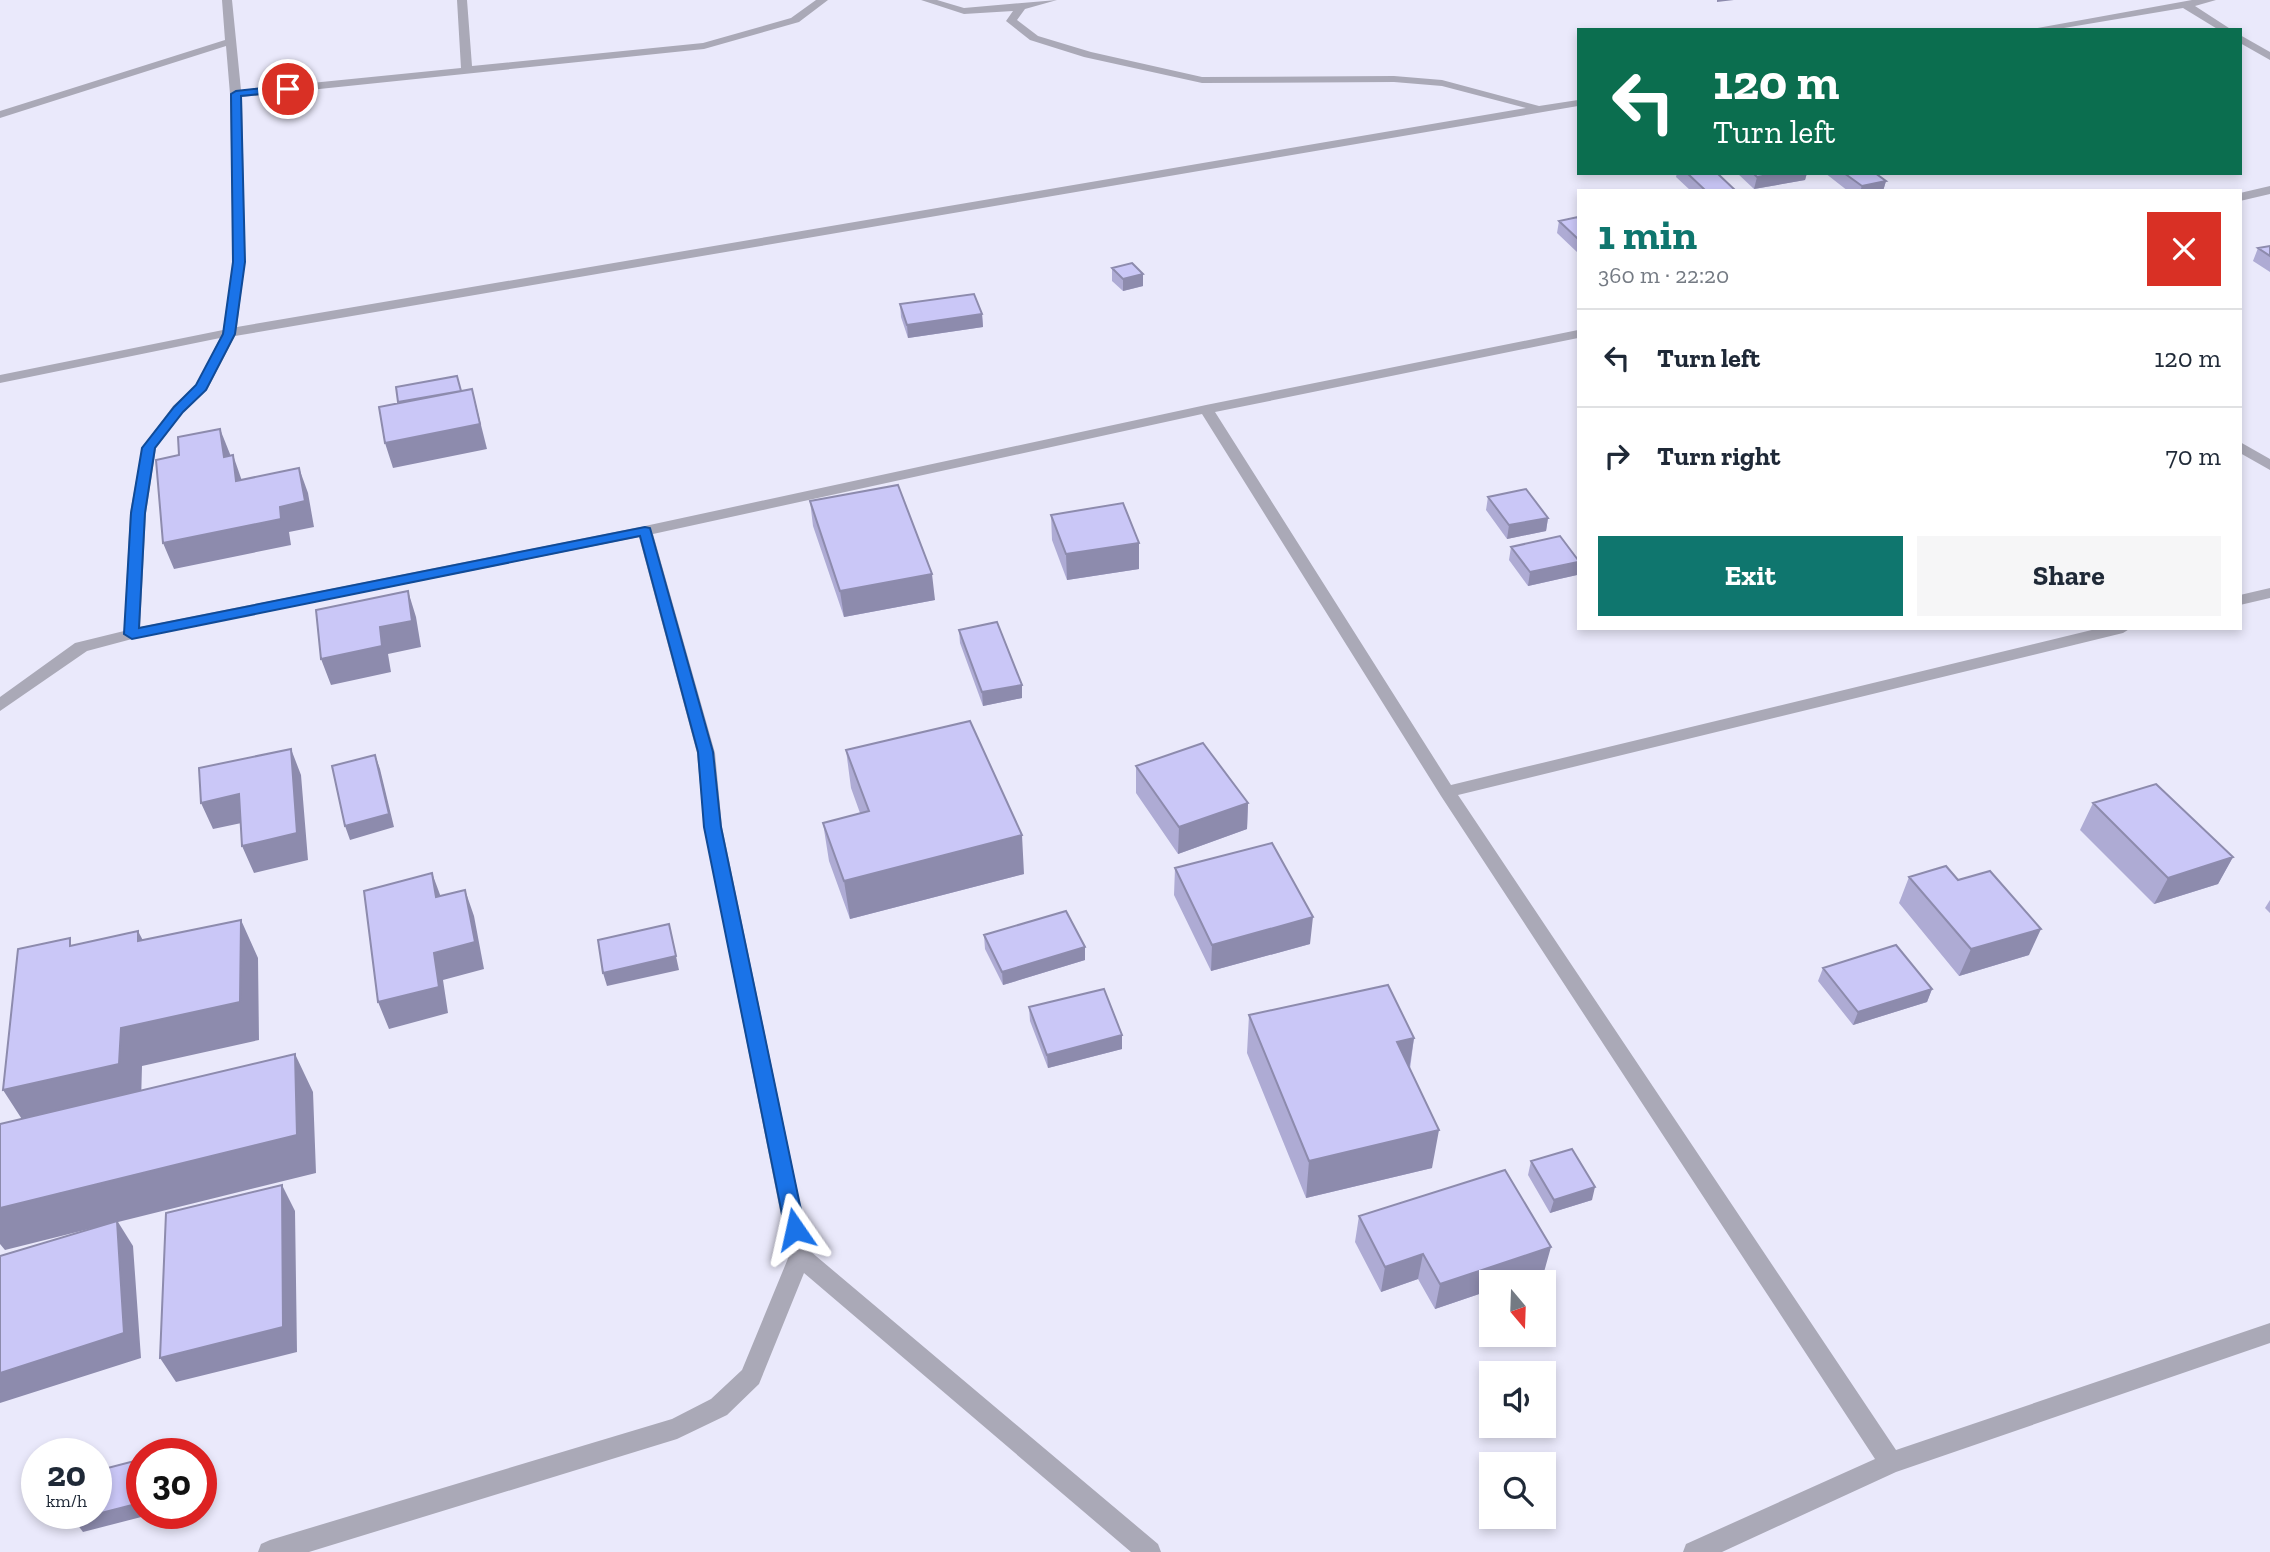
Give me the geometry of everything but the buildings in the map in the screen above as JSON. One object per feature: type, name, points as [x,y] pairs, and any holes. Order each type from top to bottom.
[{"type":"street","points":[[132,634],[138,513],[149,448],[178,410],[202,387],[229,334],[239,262],[236,94],[227,0]]},
{"type":"street","points":[[462,0],[467,70]]},
{"type":"street","points":[[236,94],[704,46],[795,20],[823,0]]},
{"type":"street","points":[[926,0],[964,11],[1021,7],[1052,0]]},
{"type":"street","points":[[2043,28],[2211,0]]},
{"type":"street","points":[[2186,5],[2224,28]]},
{"type":"street","points":[[1021,7],[1012,21],[1034,38],[1088,55],[1202,80],[1418,80],[1442,83],[1541,109]]},
{"type":"street","points":[[2242,39],[2270,57]]},
{"type":"street","points":[[0,115],[232,41]]},
{"type":"street","points":[[0,379],[152,346],[617,264],[1577,103]]},
{"type":"street","points":[[2242,197],[2270,190]]},
{"type":"street","points":[[0,705],[82,647],[132,634],[645,531],[1206,409],[1577,334]]},
{"type":"street","points":[[1206,409],[1447,792],[1891,1463]]},
{"type":"street","points":[[2242,447],[2270,466]]},
{"type":"street","points":[[270,1552],[677,1427],[719,1407],[751,1377],[800,1256],[713,827],[706,752],[645,531]]},
{"type":"street","points":[[2242,600],[2270,593]]},
{"type":"street","points":[[1447,792],[2115,630]]},
{"type":"street","points":[[800,1256],[1149,1552]]},
{"type":"street","points":[[1695,1552],[1891,1463],[2270,1333]]},
{"type":"route","points":[[288,89],[236,94],[239,262],[229,334],[202,387],[178,410],[149,448],[142,475],[138,513],[132,634],[645,531],[706,752],[713,827],[795,1229]]}]
